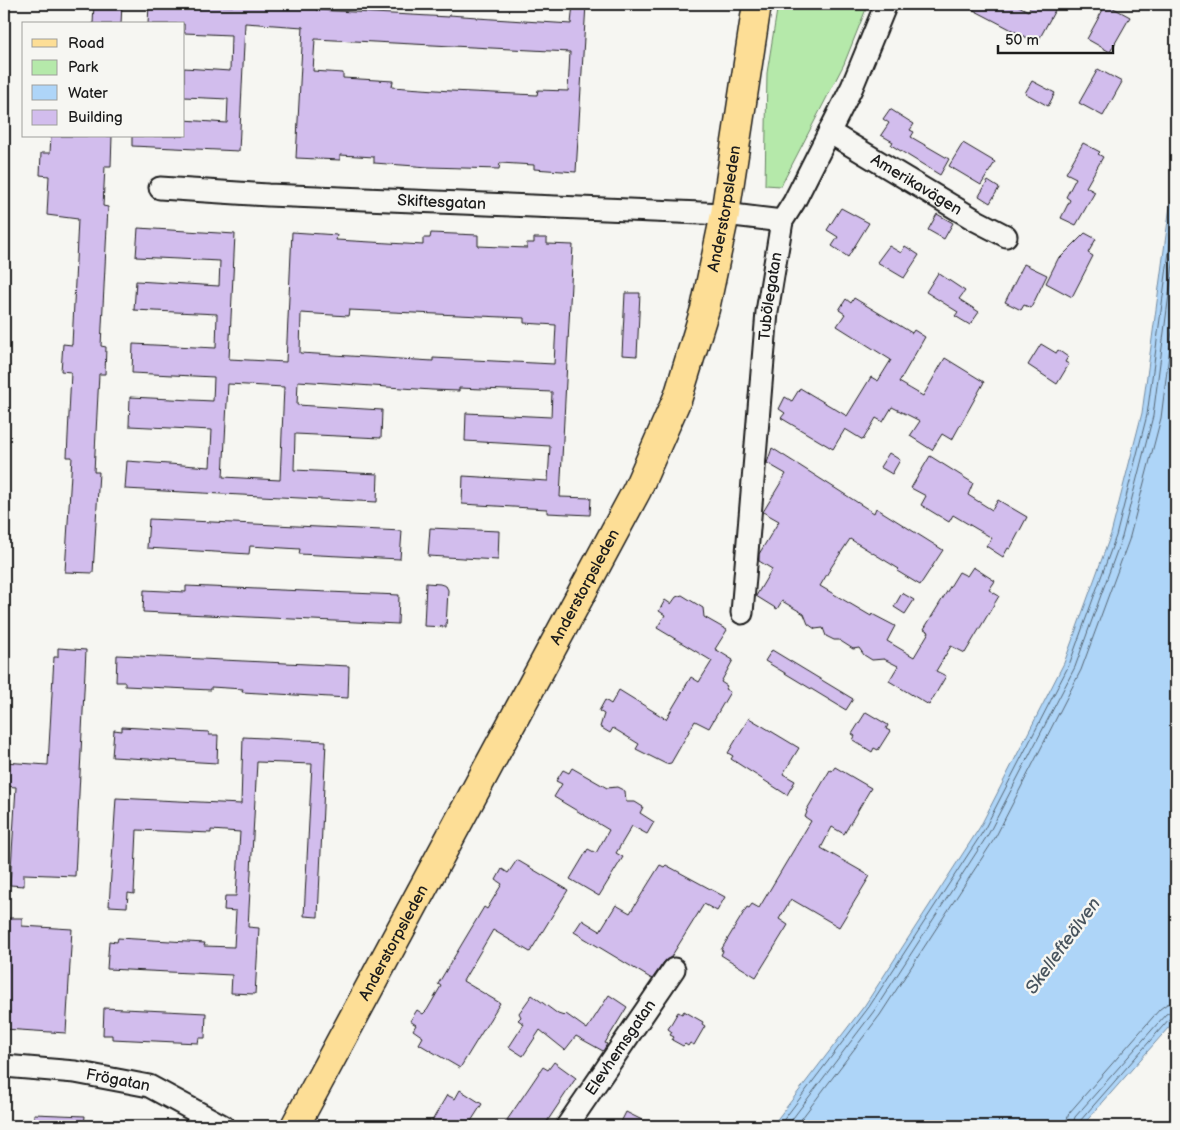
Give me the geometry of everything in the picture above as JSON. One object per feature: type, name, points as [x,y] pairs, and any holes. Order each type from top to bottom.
[{"type":"main road","name":"Anderstorpsleden","points":[[295,1126],[637,490],[678,397],[705,309],[725,214],[757,4]]},
{"type":"street","name":"Tubölegatan","points":[[742,613],[767,312],[782,221],[794,202],[855,79],[886,4]]},
{"type":"street","name":"Amerikavägen","points":[[829,132],[977,221],[1006,236]]},
{"type":"street","name":"Skiftesgatan","points":[[160,188],[725,214],[782,221]]},
{"type":"street","name":"Elevhemsgatan","points":[[567,1126],[674,969]]},
{"type":"street","name":"Frögatan","points":[[4,1066],[75,1072],[149,1086],[223,1126]]},
{"type":"green space","points":[[778,4],[868,4],[844,64],[781,186],[765,185],[767,73]]},
{"type":"water","name":"Skellefteälven","points":[[1176,175],[1176,1019],[1082,1126],[772,1126],[865,1005],[980,827],[1064,663],[1111,534],[1142,413],[1169,213]]},
{"type":"building","points":[[94,4],[122,4],[121,22],[93,22]]},
{"type":"building","points":[[149,4],[233,6],[233,4],[317,4],[316,10],[449,17],[449,15],[571,24],[573,4],[586,4],[576,172],[534,169],[534,165],[500,163],[499,169],[429,167],[374,163],[374,157],[340,155],[340,160],[296,158],[303,27],[245,23],[239,151],[132,146],[132,138],[185,138],[185,120],[227,123],[228,99],[185,97],[185,68],[230,71],[231,35],[185,33],[185,22],[148,22]],"holes":[[[315,39],[570,52],[568,91],[538,90],[537,95],[451,91],[392,87],[393,81],[343,78],[343,73],[313,71]]]},
{"type":"building","points":[[962,4],[1015,4],[1028,11],[1032,4],[1044,4],[1055,10],[1037,43]]},
{"type":"building","points":[[1106,4],[1130,17],[1110,52],[1087,39]]},
{"type":"building","points":[[1098,69],[1122,82],[1103,116],[1079,103]]},
{"type":"building","points":[[1032,81],[1055,93],[1048,106],[1025,93]]},
{"type":"building","points":[[890,109],[914,124],[910,130],[914,132],[911,137],[949,159],[940,175],[891,145],[893,142],[881,135],[889,123],[883,119]]},
{"type":"building","points":[[51,138],[112,138],[111,166],[105,166],[103,206],[108,207],[101,346],[106,347],[105,374],[99,374],[94,472],[99,472],[93,573],[65,572],[72,457],[67,457],[71,372],[61,371],[63,344],[72,345],[78,219],[47,215],[49,176],[40,175],[41,153],[50,153]]},
{"type":"building","points":[[963,143],[995,162],[981,185],[949,166]]},
{"type":"building","points":[[1083,143],[1100,152],[1098,154],[1103,157],[1086,187],[1095,192],[1076,225],[1061,218],[1070,200],[1066,197],[1076,178],[1066,173]]},
{"type":"building","points":[[988,181],[999,188],[990,203],[979,196]]},
{"type":"building","points":[[841,208],[869,223],[848,257],[832,246],[838,237],[827,230]]},
{"type":"building","points":[[937,214],[953,223],[944,239],[928,230]]},
{"type":"building","points":[[138,228],[235,234],[229,359],[286,362],[292,232],[337,235],[336,240],[423,245],[423,238],[430,238],[431,233],[478,235],[478,246],[527,248],[527,243],[534,243],[534,238],[547,238],[547,244],[573,245],[560,497],[591,498],[590,515],[547,513],[547,509],[462,504],[463,476],[548,481],[550,446],[465,441],[466,413],[551,417],[552,392],[459,388],[459,391],[432,390],[298,381],[297,405],[382,410],[381,438],[295,434],[294,470],[378,474],[377,502],[125,489],[127,461],[210,467],[212,430],[129,426],[130,397],[213,401],[214,377],[132,373],[133,344],[216,348],[217,314],[134,310],[136,281],[219,286],[220,261],[136,257]],"holes":[[[349,310],[524,318],[524,323],[556,325],[554,364],[433,358],[433,361],[300,353],[301,313],[348,316]],[[228,384],[284,387],[280,480],[223,477]]]},
{"type":"building","points":[[1085,233],[1096,239],[1088,253],[1093,256],[1072,297],[1046,283],[1059,257]]},
{"type":"building","points":[[889,246],[901,253],[905,246],[919,255],[904,278],[877,262]]},
{"type":"building","points":[[1024,264],[1047,275],[1031,308],[1024,305],[1021,310],[1005,302]]},
{"type":"building","points":[[938,273],[965,291],[959,299],[979,312],[970,325],[955,316],[958,312],[926,292]]},
{"type":"building","points":[[625,293],[640,293],[637,356],[622,355]]},
{"type":"building","points":[[854,298],[912,333],[914,330],[925,337],[899,382],[923,396],[945,358],[984,382],[952,440],[942,434],[932,450],[910,436],[920,421],[892,407],[883,422],[876,418],[863,440],[845,429],[833,449],[781,418],[785,413],[779,409],[785,397],[792,401],[800,388],[847,416],[871,377],[878,381],[891,360],[837,326],[845,314],[839,310],[846,299],[851,303]]},
{"type":"building","points":[[1041,344],[1056,353],[1058,350],[1068,357],[1065,362],[1069,364],[1057,384],[1028,365]]},
{"type":"building","points":[[772,448],[874,513],[876,508],[943,550],[920,585],[897,571],[899,569],[850,539],[832,566],[820,586],[871,616],[872,614],[895,626],[887,641],[914,657],[929,632],[924,629],[959,572],[967,576],[973,567],[995,581],[989,590],[999,596],[965,653],[951,646],[936,671],[946,676],[929,705],[889,681],[898,666],[884,659],[872,660],[864,655],[859,648],[853,649],[839,640],[826,636],[823,628],[815,629],[808,624],[804,614],[782,601],[777,609],[756,596],[772,569],[759,561],[759,554],[779,521],[763,512],[786,474],[767,463]]},
{"type":"building","points":[[889,453],[900,460],[892,474],[880,467]]},
{"type":"building","points":[[930,456],[973,483],[968,495],[992,510],[998,500],[1027,517],[1010,549],[1008,548],[1003,557],[986,546],[992,538],[953,515],[949,522],[921,505],[926,496],[911,488]]},
{"type":"building","points":[[149,519],[402,531],[400,559],[299,554],[300,549],[250,546],[249,554],[147,548]]},
{"type":"building","points":[[430,528],[499,531],[498,560],[428,556]]},
{"type":"building","points":[[426,583],[440,584],[446,586],[448,590],[446,627],[424,626]]},
{"type":"building","points":[[186,586],[399,595],[398,624],[143,612],[144,590],[186,592]]},
{"type":"building","points":[[902,593],[914,600],[905,614],[894,607]]},
{"type":"building","points":[[682,595],[703,608],[704,617],[727,630],[715,649],[733,660],[721,682],[727,686],[725,689],[730,692],[709,728],[695,721],[671,763],[666,764],[636,749],[639,744],[613,728],[610,733],[600,727],[604,714],[599,711],[605,700],[611,704],[619,690],[666,719],[691,677],[699,682],[712,661],[657,628],[665,615],[659,611],[665,600],[671,604],[676,597]]},
{"type":"building","points":[[58,648],[86,650],[75,876],[24,874],[24,886],[10,885],[16,787],[4,786],[4,762],[48,765],[54,657],[58,657]]},
{"type":"building","points":[[772,650],[853,699],[846,710],[765,661]]},
{"type":"building","points":[[117,655],[349,666],[348,698],[242,692],[243,689],[211,687],[211,690],[125,686],[125,682],[116,682]]},
{"type":"building","points":[[866,712],[888,725],[886,729],[890,731],[878,750],[874,748],[872,752],[853,740],[855,736],[852,734]]},
{"type":"building","points":[[749,718],[799,748],[783,774],[795,781],[787,795],[731,759],[733,756],[728,753]]},
{"type":"building","points":[[122,727],[209,732],[209,735],[218,735],[217,763],[112,757],[114,730],[122,731]]},
{"type":"building","points":[[243,737],[326,741],[318,917],[304,916],[312,764],[257,762],[248,927],[259,928],[255,994],[231,993],[232,975],[107,969],[109,941],[117,942],[118,938],[205,943],[204,946],[234,947],[236,911],[224,910],[225,896],[236,896],[240,832],[211,830],[211,833],[137,830],[134,894],[128,893],[127,907],[109,906],[116,798],[241,804]]},
{"type":"building","points":[[835,767],[871,788],[844,834],[832,827],[821,848],[870,876],[839,927],[791,899],[779,919],[788,925],[756,977],[721,955],[723,951],[721,950],[747,907],[749,908],[752,904],[759,908],[811,821],[805,817],[806,811],[830,770],[832,771]]},
{"type":"building","points":[[572,768],[607,788],[617,787],[625,791],[626,802],[635,802],[643,807],[640,813],[654,822],[647,834],[632,826],[616,853],[623,857],[599,896],[570,879],[588,849],[596,853],[609,830],[554,797],[562,784],[556,781],[563,770],[569,773]]},
{"type":"building","points":[[517,860],[568,890],[530,952],[493,930],[463,981],[500,1003],[460,1068],[419,1044],[423,1037],[413,1030],[416,1025],[410,1021],[417,1010],[423,1014],[427,1010],[441,986],[438,984],[484,907],[487,909],[502,884],[496,880],[502,869],[508,873]]},
{"type":"building","points":[[660,865],[664,867],[666,865],[725,897],[717,911],[704,904],[671,957],[664,962],[652,979],[574,932],[582,920],[600,931],[616,905],[630,913]]},
{"type":"building","points":[[9,918],[22,918],[22,926],[72,929],[66,1033],[4,1029]]},
{"type":"building","points":[[532,995],[558,1014],[564,1016],[566,1014],[587,1029],[609,995],[627,1007],[605,1043],[607,1044],[603,1051],[576,1036],[565,1050],[540,1030],[523,1056],[509,1047],[524,1024],[518,1020],[521,1017],[519,1013]]},
{"type":"building","points":[[104,1008],[206,1013],[205,1038],[199,1038],[198,1043],[112,1039],[112,1035],[103,1035]]},
{"type":"building","points":[[684,1011],[703,1022],[702,1024],[705,1026],[694,1045],[690,1043],[688,1046],[685,1044],[683,1046],[672,1040],[674,1037],[670,1035],[672,1032],[668,1029],[678,1012],[682,1014]]},
{"type":"building","points":[[554,1062],[576,1078],[544,1126],[503,1126],[543,1067],[548,1070]]},
{"type":"building","points":[[460,1090],[482,1104],[468,1126],[429,1126],[447,1095],[455,1099]]},
{"type":"building","points":[[626,1112],[654,1126],[619,1126]]},
{"type":"building","points":[[34,1114],[85,1116],[84,1126],[34,1126]]}]
